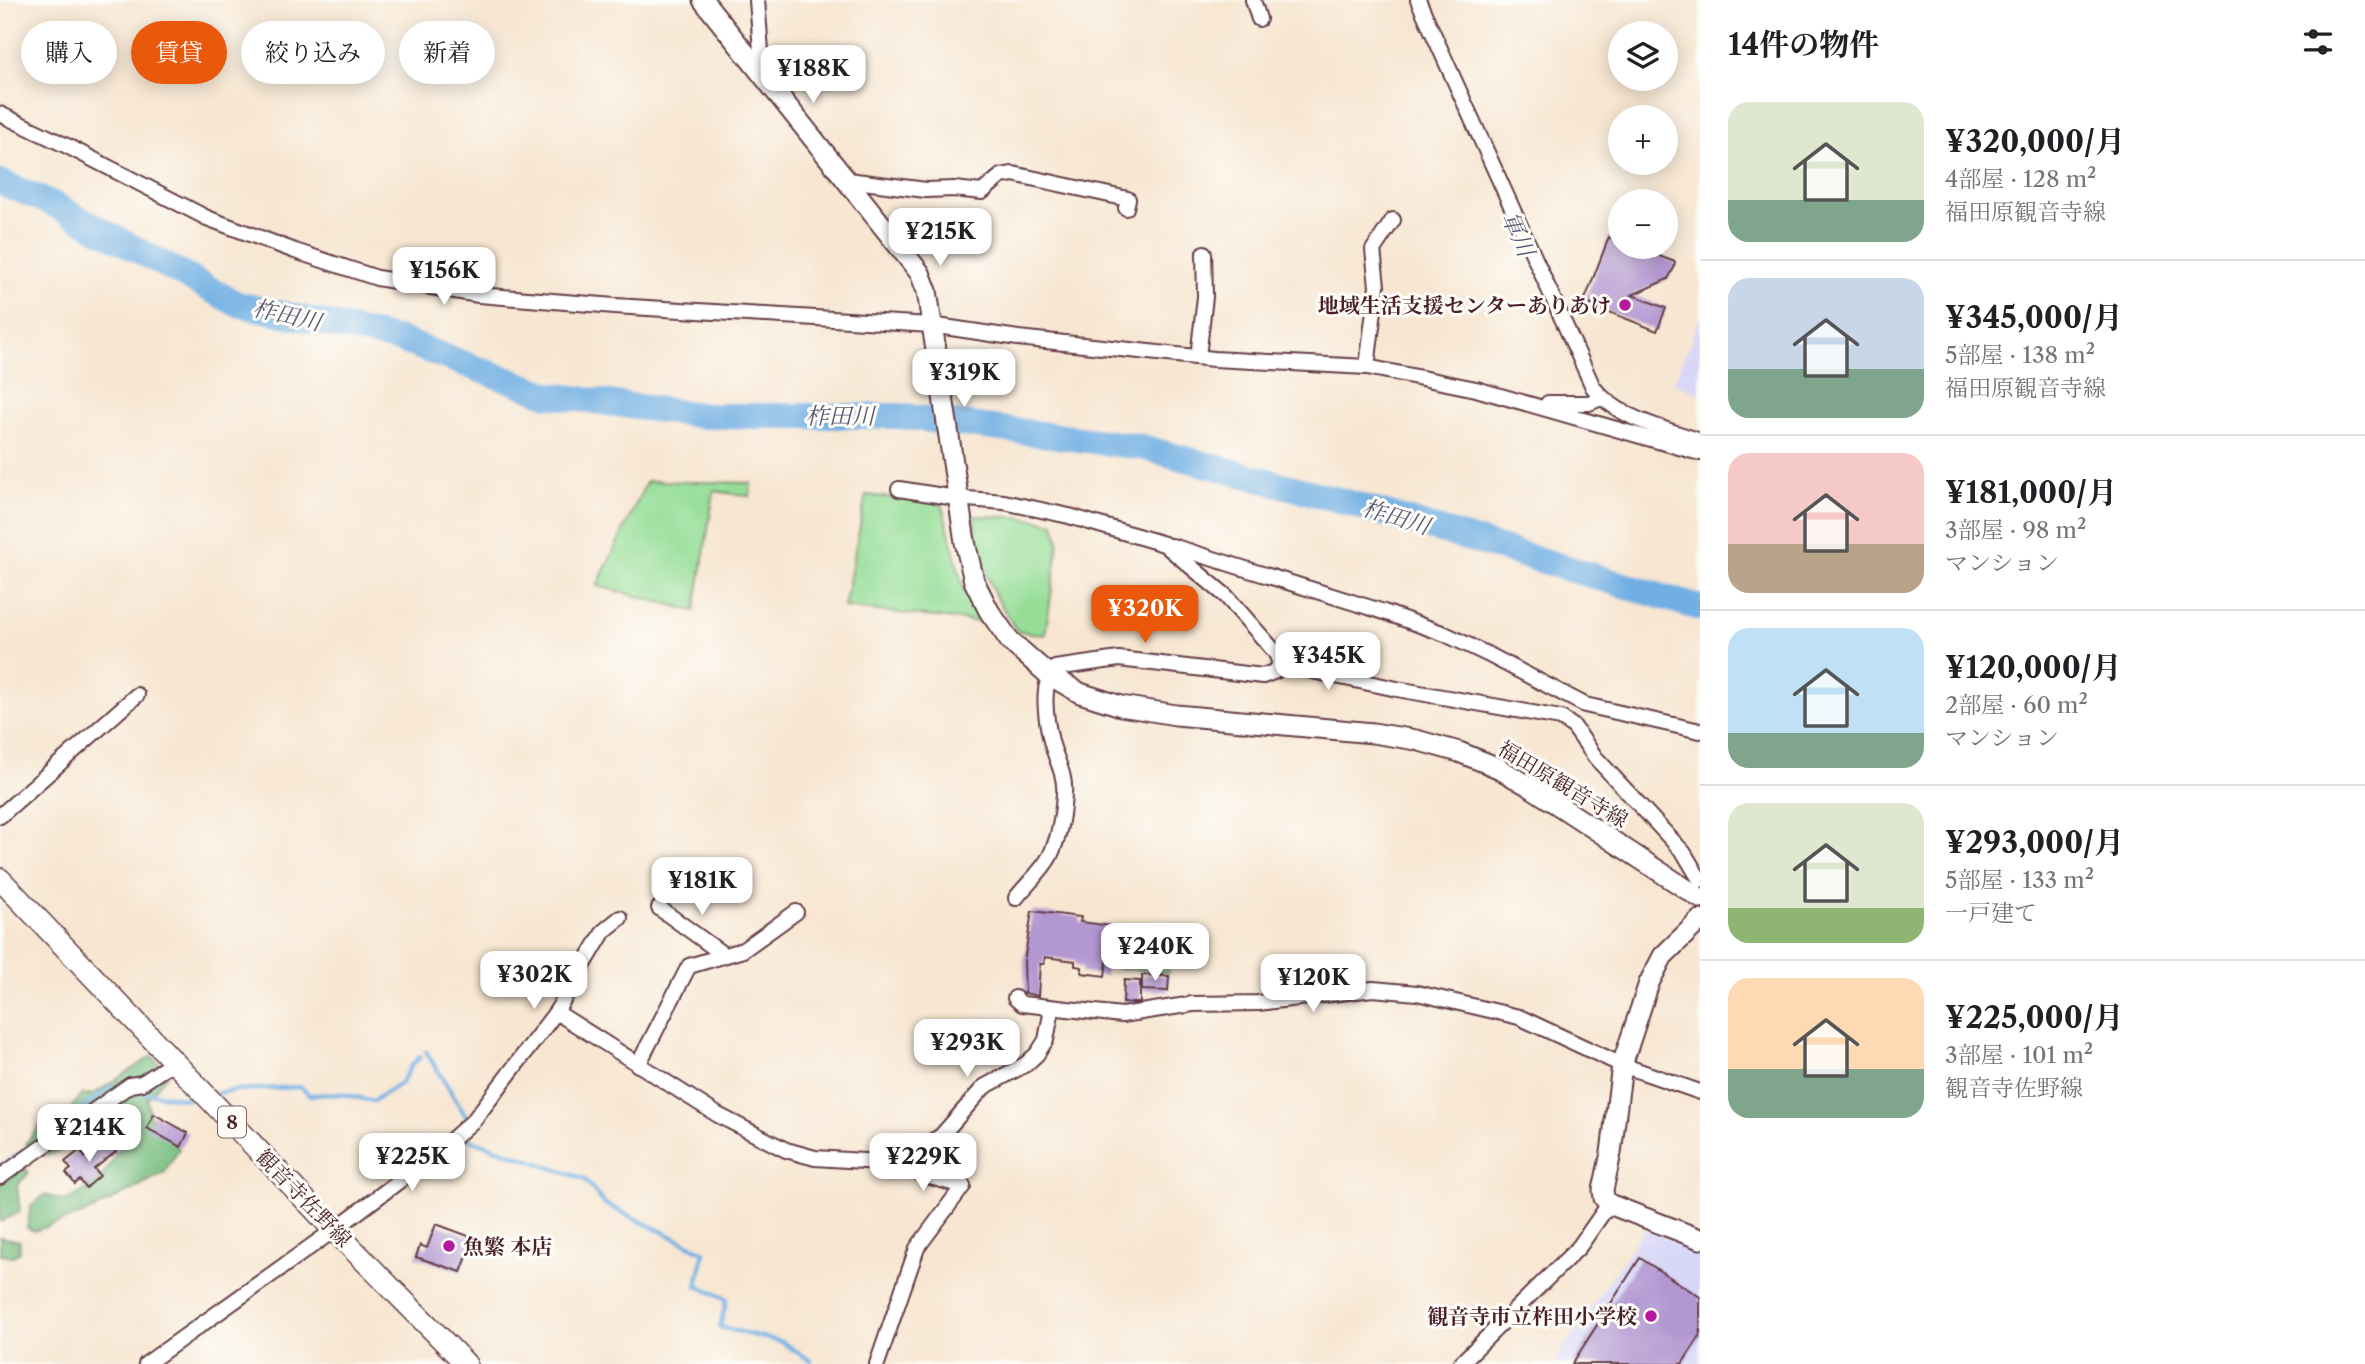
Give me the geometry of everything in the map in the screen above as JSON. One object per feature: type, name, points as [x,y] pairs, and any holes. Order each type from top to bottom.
[{"type":"main road","name":"福田原観音寺線","points":[[703,0],[920,273],[927,291],[956,498],[974,582],[1010,642],[1049,675],[1080,694],[1121,706],[1176,715],[1373,733],[1459,752],[1496,767],[1529,786],[1700,898]]},
{"type":"main road","name":"観音寺佐野線","points":[[0,878],[334,1230],[466,1364]]},
{"type":"main road","points":[[1700,920],[1663,956],[1654,974],[1622,1065],[1611,1153],[1603,1189],[1604,1198],[1609,1204],[1700,1239]]},
{"type":"street","points":[[757,0],[763,76]]},
{"type":"street","points":[[1253,0],[1259,19]]},
{"type":"street","points":[[1418,0],[1593,387],[1601,398],[1634,418],[1700,441]]},
{"type":"street","points":[[0,114],[207,218],[377,278],[479,295],[931,325],[1018,338],[1198,357],[1367,367],[1535,404],[1700,453]]},
{"type":"street","points":[[848,180],[926,190],[982,192],[1001,176],[1013,174],[1128,199],[1126,208]]},
{"type":"street","points":[[1367,367],[1377,286],[1373,250],[1393,220]]},
{"type":"street","points":[[1198,357],[1205,297],[1204,253]]},
{"type":"street","points":[[1535,404],[1588,403],[1601,398]]},
{"type":"street","points":[[899,489],[1004,502],[1069,516],[1164,544],[1384,612],[1445,634],[1585,705],[1700,731]]},
{"type":"street","points":[[1164,544],[1226,596],[1276,653],[1298,667],[1397,689],[1560,718],[1574,727],[1595,757],[1684,853],[1700,880]]},
{"type":"street","points":[[1016,898],[1049,858],[1057,837],[1065,790],[1048,727],[1046,699],[1049,675],[1055,668],[1119,659],[1263,676],[1276,671],[1280,664],[1276,653]]},
{"type":"street","points":[[0,816],[137,695]]},
{"type":"street","points":[[1574,727],[1585,705]]},
{"type":"street","points":[[659,908],[724,955]]},
{"type":"street","points":[[638,1065],[689,966],[743,950],[796,912]]},
{"type":"street","points":[[146,1364],[334,1230],[439,1151],[474,1120],[556,1012],[604,931],[620,918]]},
{"type":"street","points":[[1014,998],[1022,1004],[1052,1009],[1122,1015],[1194,1004],[1258,1003],[1373,989],[1417,993],[1519,1017],[1622,1065],[1700,1092]]},
{"type":"street","points":[[897,1163],[941,1136],[984,1087],[1026,1064],[1037,1054],[1046,1040],[1052,1009]]},
{"type":"street","points":[[556,1012],[718,1115],[786,1150],[816,1158],[897,1163],[927,1176],[963,1186],[924,1235],[917,1248],[877,1364]]},
{"type":"street","points":[[0,1177],[130,1084],[142,1083],[174,1062]]},
{"type":"street","points":[[1460,1364],[1579,1247],[1609,1204]]},
{"type":"shaded area","points":[[1700,317],[1700,394],[1674,383]]},
{"type":"shaded area","name":"観音寺市立柞田小学校","points":[[1645,1228],[1700,1253],[1700,1364],[1553,1364]]},
{"type":"green space","points":[[647,481],[751,483],[750,496],[714,491],[695,611],[597,586]]},
{"type":"green space","points":[[866,495],[942,504],[963,588],[982,622],[844,607]]},
{"type":"green space","points":[[973,516],[1017,517],[1054,523],[1059,541],[1045,635],[1017,631],[996,597],[983,567]]},
{"type":"green space","points":[[1120,937],[1171,942],[1168,973],[1117,968]]},
{"type":"green space","points":[[152,1056],[168,1074],[147,1099],[150,1117],[179,1149],[164,1173],[93,1210],[35,1231],[27,1228],[31,1205],[45,1195],[65,1201],[88,1189],[111,1164],[128,1131],[112,1118],[92,1126],[52,1153],[38,1155],[26,1143],[41,1125],[66,1115],[81,1095],[94,1094]]},
{"type":"green space","points":[[9,1165],[28,1170],[28,1174],[17,1185],[20,1212],[0,1222],[0,1168]]},
{"type":"green space","points":[[0,1237],[20,1241],[19,1253],[10,1257],[0,1253]]},
{"type":"building","points":[[1608,240],[1608,259],[1667,259],[1675,262],[1668,279],[1632,295],[1666,308],[1657,331],[1584,302]]},
{"type":"building","points":[[1032,911],[1081,917],[1080,922],[1112,926],[1105,976],[1082,973],[1082,967],[1075,966],[1075,961],[1045,957],[1044,964],[1040,964],[1038,996],[1025,993],[1024,962]]},
{"type":"building","points":[[1142,975],[1169,976],[1168,991],[1142,990]]},
{"type":"building","points":[[1124,980],[1140,981],[1140,1003],[1123,1003]]},
{"type":"building","points":[[154,1114],[188,1133],[181,1147],[147,1128]]},
{"type":"building","points":[[108,1139],[117,1151],[94,1169],[100,1176],[86,1188],[80,1180],[75,1184],[66,1173],[71,1169],[65,1162],[80,1150],[85,1157]]},
{"type":"building","name":"魚繁 本店","points":[[436,1224],[474,1238],[461,1272],[416,1257],[420,1245],[427,1248]]},
{"type":"building","name":"観音寺市立柞田小学校","points":[[1640,1258],[1700,1297],[1700,1336],[1682,1364],[1572,1364]]},
{"type":"waterway","name":"柞田川","points":[[0,182],[51,203],[237,304],[400,340],[549,395],[706,416],[900,416],[1141,447],[1346,502],[1700,608]]},
{"type":"waterway","points":[[426,1052],[466,1116]]},
{"type":"waterway","points":[[218,1093],[301,1087],[309,1095],[342,1094],[373,1101],[401,1083],[420,1057]]},
{"type":"waterway","points":[[0,1168],[111,1087],[118,1088]]},
{"type":"waterway","points":[[134,1091],[188,1099]]},
{"type":"waterway","points":[[469,1139],[584,1179],[605,1204],[704,1252],[697,1286],[727,1299],[720,1327],[782,1342],[811,1361]]},
{"type":"place","name":"地域生活支援センターありあけ","points":[[1625,305]]},
{"type":"place","name":"魚繁 本店","points":[[449,1246]]},
{"type":"place","name":"観音寺市立柞田小学校","points":[[1651,1316]]},
{"type":"water label","name":"軍川","points":[[1518,234]]}]
